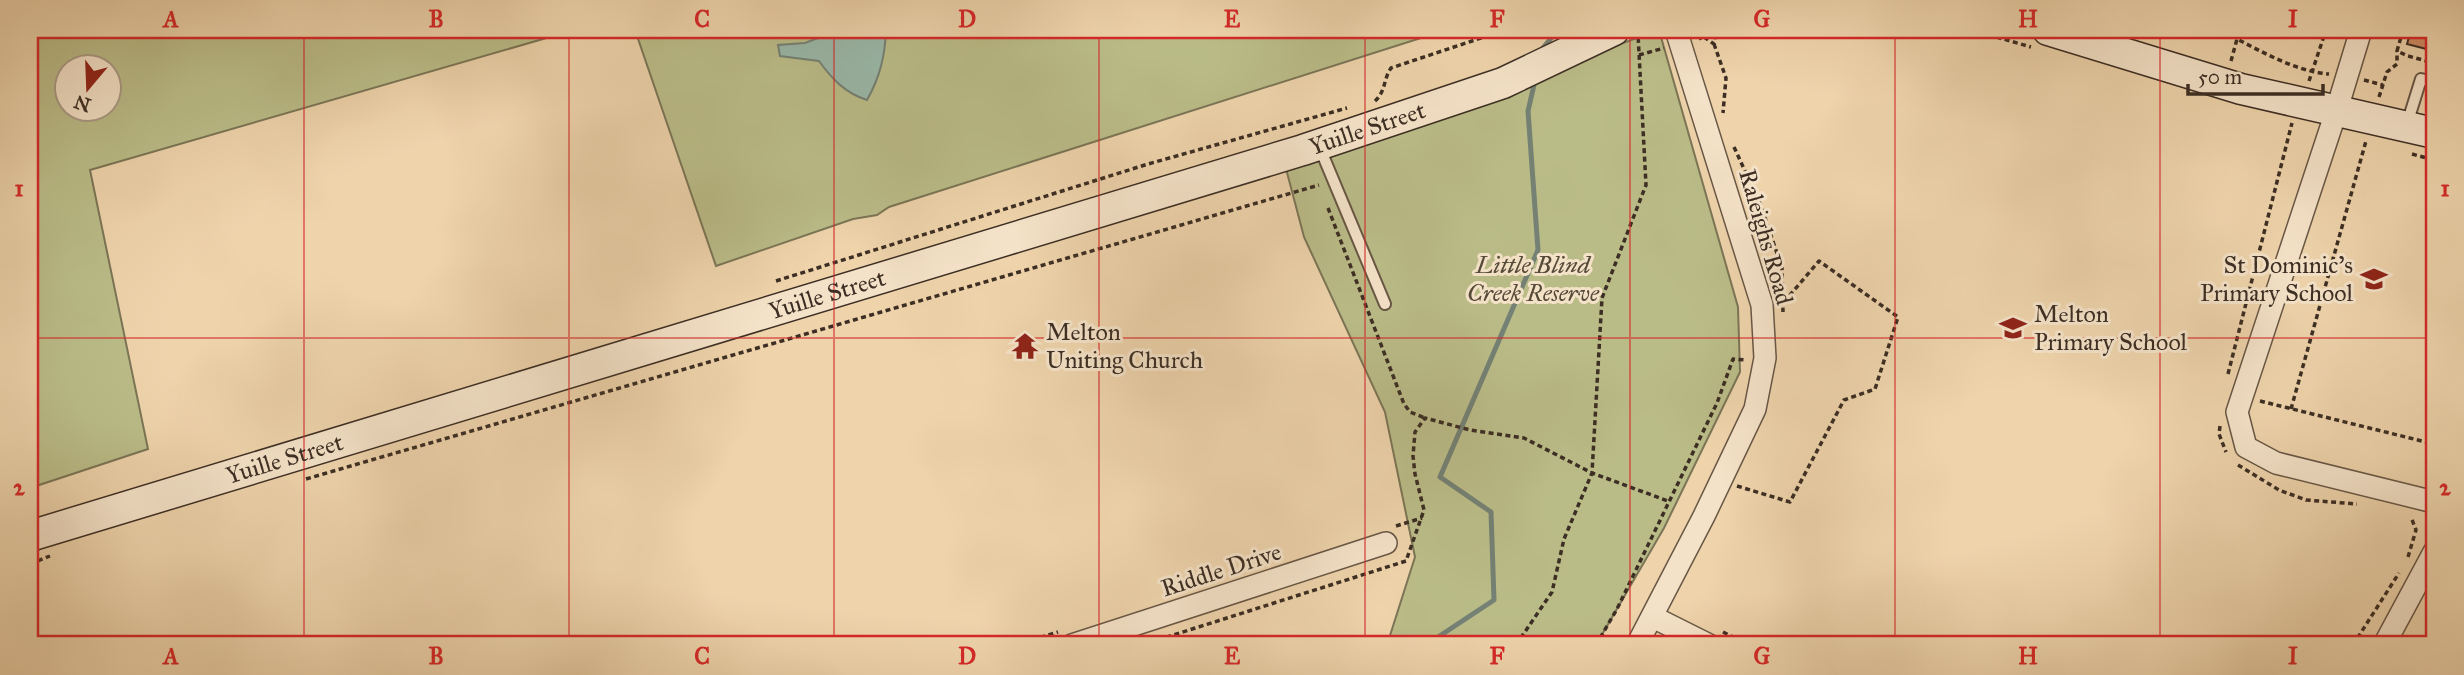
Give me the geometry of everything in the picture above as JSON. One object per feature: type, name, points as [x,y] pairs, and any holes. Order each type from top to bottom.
[{"type":"street","name":"Yuille Street","points":[[30,536],[1319,146],[1503,83],[1614,30]]},
{"type":"street","name":"Raleighs Road","points":[[1637,645],[1755,409],[1765,358],[1762,305],[1676,30]]},
{"type":"street","points":[[2048,30],[2224,84],[2420,130]]},
{"type":"street","points":[[2361,30],[2237,412],[2246,447],[2276,463],[2434,502]]},
{"type":"street","name":"Riddle Drive","points":[[1072,645],[1115,639],[1387,543]]},
{"type":"street","points":[[2384,645],[2434,552]]},
{"type":"street","points":[[1653,617],[1709,645]]},
{"type":"lane","points":[[2420,130],[2421,79],[2434,82]]},
{"type":"lane","points":[[1319,146],[1385,304]]},
{"type":"path","points":[[1376,101],[1384,92],[1391,68],[1490,35],[1520,30]]},
{"type":"path","points":[[1516,645],[1552,592],[1564,539],[1592,473],[1602,298],[1646,185],[1638,30]]},
{"type":"path","points":[[1704,37],[1714,44],[1716,30]]},
{"type":"path","points":[[2224,84],[2240,30]]},
{"type":"path","points":[[2326,30],[2291,124],[2228,372],[2227,391],[2434,444]]},
{"type":"path","points":[[2403,30],[2397,51],[2434,62]]},
{"type":"path","points":[[2237,39],[2269,56],[2312,73]]},
{"type":"path","points":[[776,281],[1069,187],[1349,108]]},
{"type":"path","points":[[2291,409],[2365,143]]},
{"type":"path","points":[[306,479],[1319,186]]},
{"type":"path","points":[[1324,198],[1404,404],[1410,412],[1425,418]]},
{"type":"path","points":[[1736,486],[1790,502],[1844,400],[1875,389],[1898,317],[1819,261],[1784,303]]},
{"type":"path","points":[[1432,418],[1470,430],[1524,438],[1592,473],[1668,501],[1617,609],[1596,645]]},
{"type":"path","points":[[2407,559],[2416,530],[2411,517]]},
{"type":"path","points":[[30,564],[62,553]]},
{"type":"path","points":[[2353,645],[2401,570]]},
{"type":"green space","points":[[30,30],[574,30],[90,170],[148,449],[30,488]]},
{"type":"green space","points":[[635,30],[1446,30],[889,207],[877,215],[853,219],[716,266]]},
{"type":"green space","name":"Little Blind Creek Reserve","points":[[1659,30],[1738,307],[1740,372],[1664,528],[1596,645],[1387,645],[1415,557],[1385,412],[1304,237],[1285,165]]},
{"type":"shaded area","points":[[839,30],[886,30],[881,66],[867,100],[840,85],[819,61],[780,56],[778,45],[805,43]]},
{"type":"building","points":[[2411,30],[2434,30],[2434,51],[2407,44]]},
{"type":"waterway","points":[[1542,49],[1558,30]]},
{"type":"waterway","points":[[1426,645],[1494,600],[1491,512],[1440,477],[1538,250],[1528,111],[1534,85]]},
{"type":"place","name":"St Dominic's Primary School","points":[[2374,279]]},
{"type":"place","name":"Melton Primary School","points":[[2013,328]]},
{"type":"place","name":"Melton Uniting Church","points":[[1025,346]]}]
